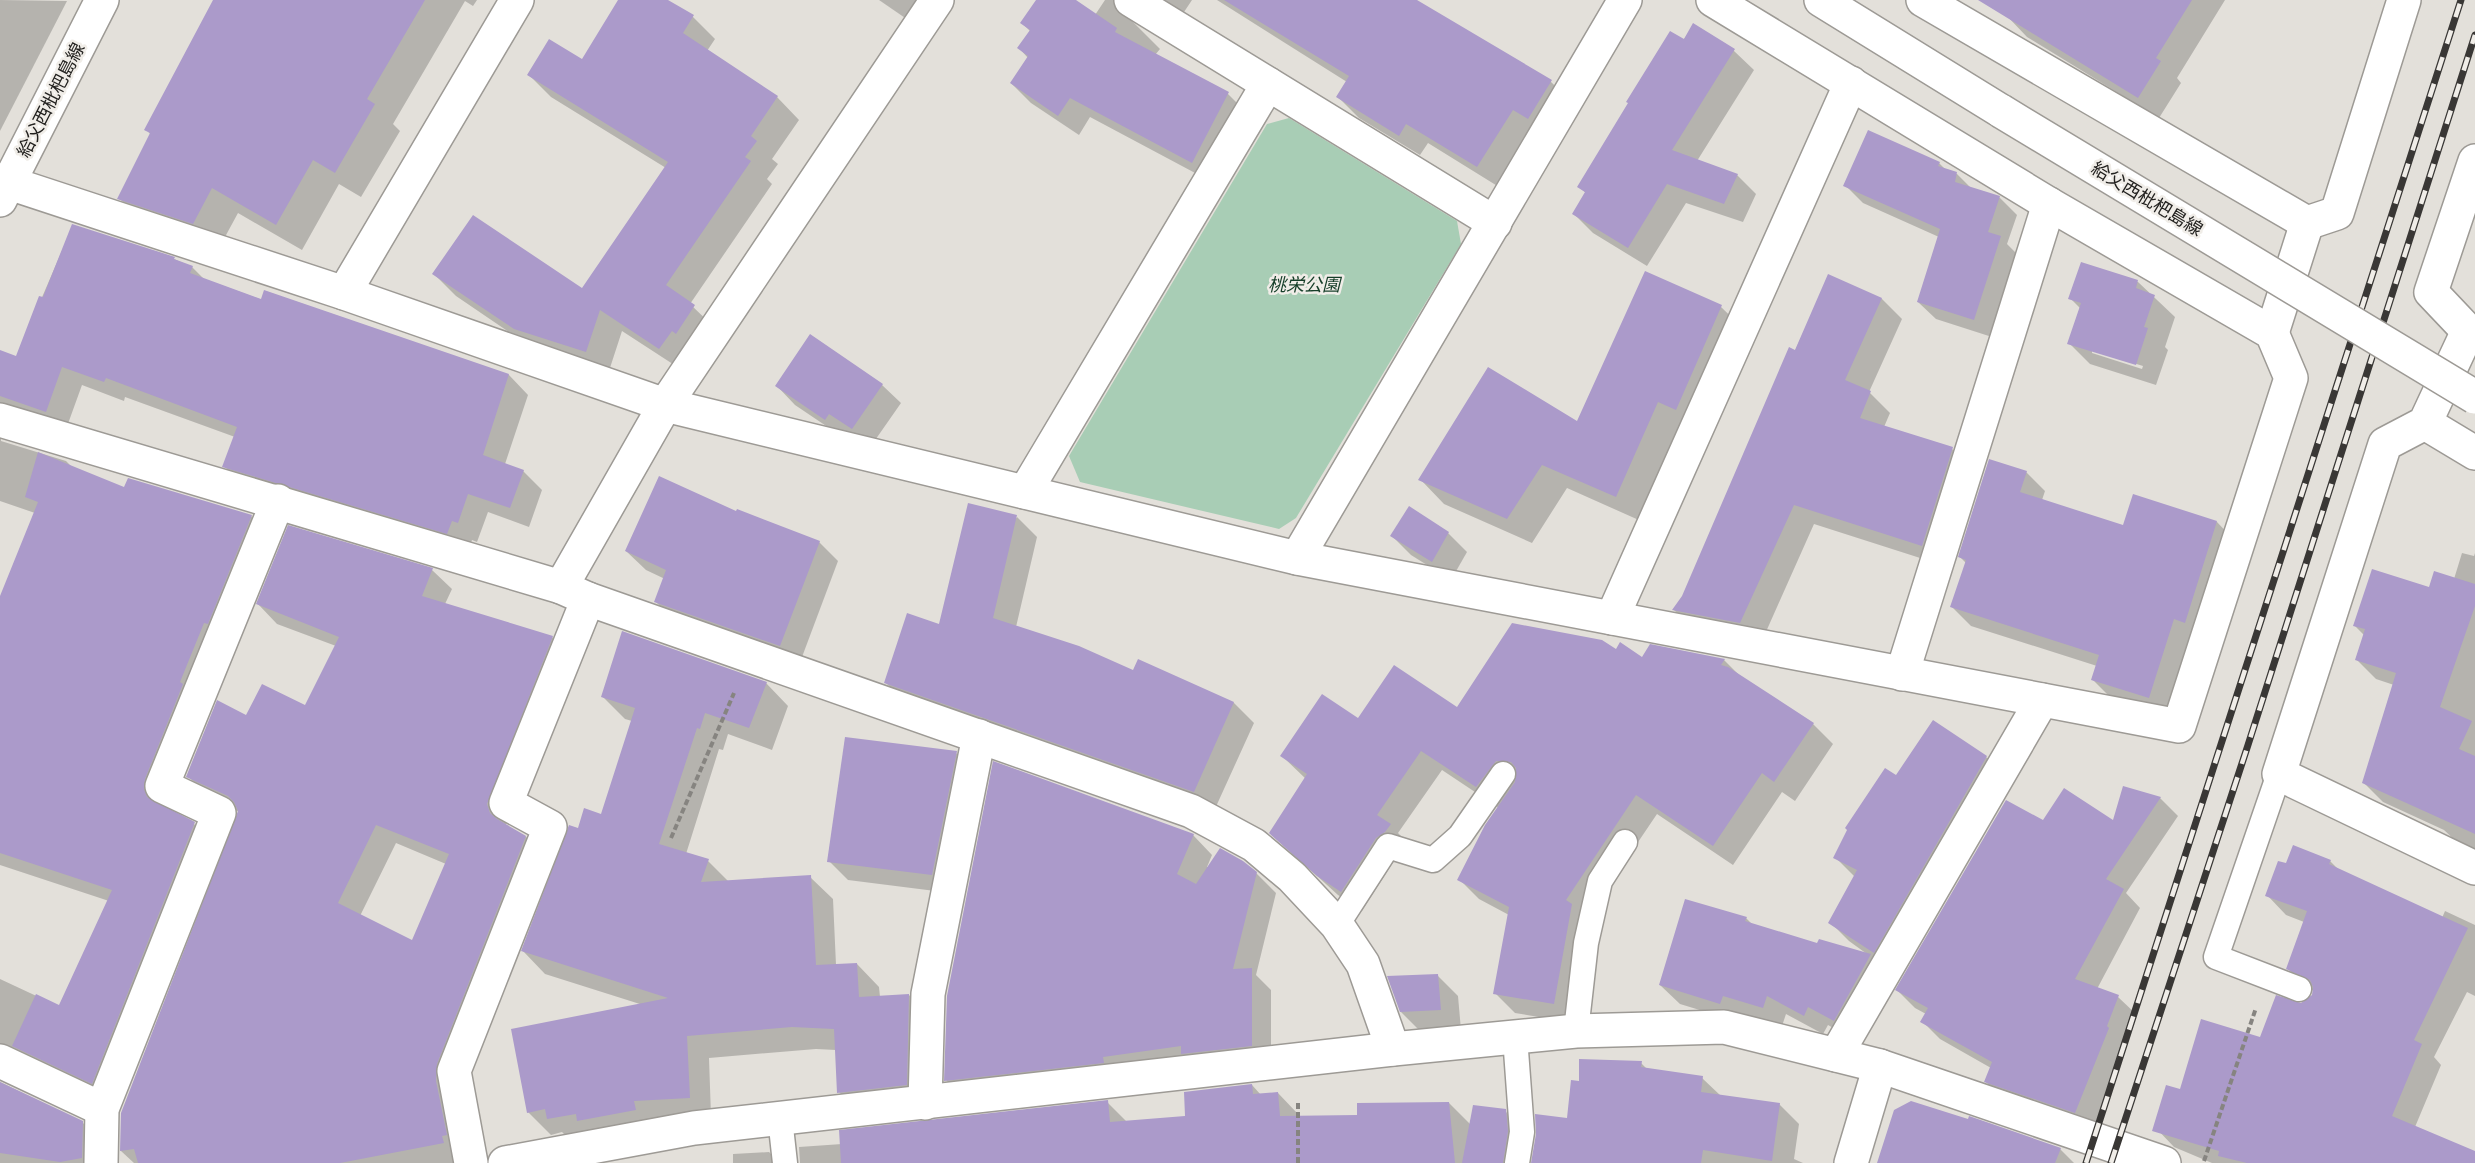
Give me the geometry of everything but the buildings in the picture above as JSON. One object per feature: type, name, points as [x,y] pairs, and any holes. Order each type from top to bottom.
[{"type":"street","name":"給父西枇杷島線","points":[[3,188],[102,0]]},
{"type":"street","points":[[344,293],[517,0]]},
{"type":"street","points":[[471,1163],[454,1071],[550,827],[506,803],[574,593],[664,405],[937,0]]},
{"type":"street","points":[[1131,0],[1495,223]]},
{"type":"street","points":[[1297,558],[1625,0]]},
{"type":"street","points":[[3,188],[344,293],[664,405],[1297,558],[2179,726],[2291,378],[2272,333],[2049,204],[1713,0]]},
{"type":"street","name":"給父西枇杷島線","points":[[1821,0],[2475,397]]},
{"type":"street","points":[[1923,0],[2307,223],[2337,213],[2404,0]]},
{"type":"street","points":[[1612,618],[1851,83]]},
{"type":"street","points":[[1025,492],[1268,84]]},
{"type":"street","points":[[2475,160],[2431,292],[2471,332],[2425,423],[2385,444],[2279,774],[2475,868]]},
{"type":"street","points":[[1902,674],[2049,204]]},
{"type":"street","points":[[2272,333],[2307,223]]},
{"type":"street","points":[[0,420],[278,501],[574,593],[1191,811],[1254,845],[1292,877],[1337,925],[1363,964],[1393,1049]]},
{"type":"street","points":[[2425,423],[2475,453]]},
{"type":"street","points":[[101,1163],[102,1109],[219,813],[162,786],[278,501]]},
{"type":"street","points":[[1836,1055],[2042,700]]},
{"type":"street","points":[[925,1103],[928,994],[979,736]]},
{"type":"street","points":[[505,1163],[694,1128],[1393,1049],[1576,1031],[1724,1027],[1880,1066],[2164,1163]]},
{"type":"street","points":[[0,1061],[102,1109]]},
{"type":"street","points":[[1851,1163],[1880,1066]]},
{"type":"lane","points":[[1337,925],[1388,846],[1432,860],[1461,836],[1503,774]]},
{"type":"lane","points":[[2279,774],[2216,957],[2299,989]]},
{"type":"lane","points":[[1576,1031],[1586,943],[1600,881],[1625,842]]},
{"type":"lane","points":[[1515,1037],[1522,1132],[1517,1163]]},
{"type":"lane","points":[[780,1118],[785,1163]]},
{"type":"path","points":[[671,838],[750,656]]},
{"type":"path","points":[[2203,1163],[2266,976]]},
{"type":"path","points":[[1298,1163],[1299,1060]]},
{"type":"green space","name":"桃栄公園","points":[[1289,118],[1457,221],[1461,244],[1296,518],[1279,529],[1080,482],[1069,456],[1267,124]]},
{"type":"railway","points":[[2086,1163],[2461,0]]},
{"type":"railway","points":[[2111,1163],[2248,745],[2475,35]]}]
